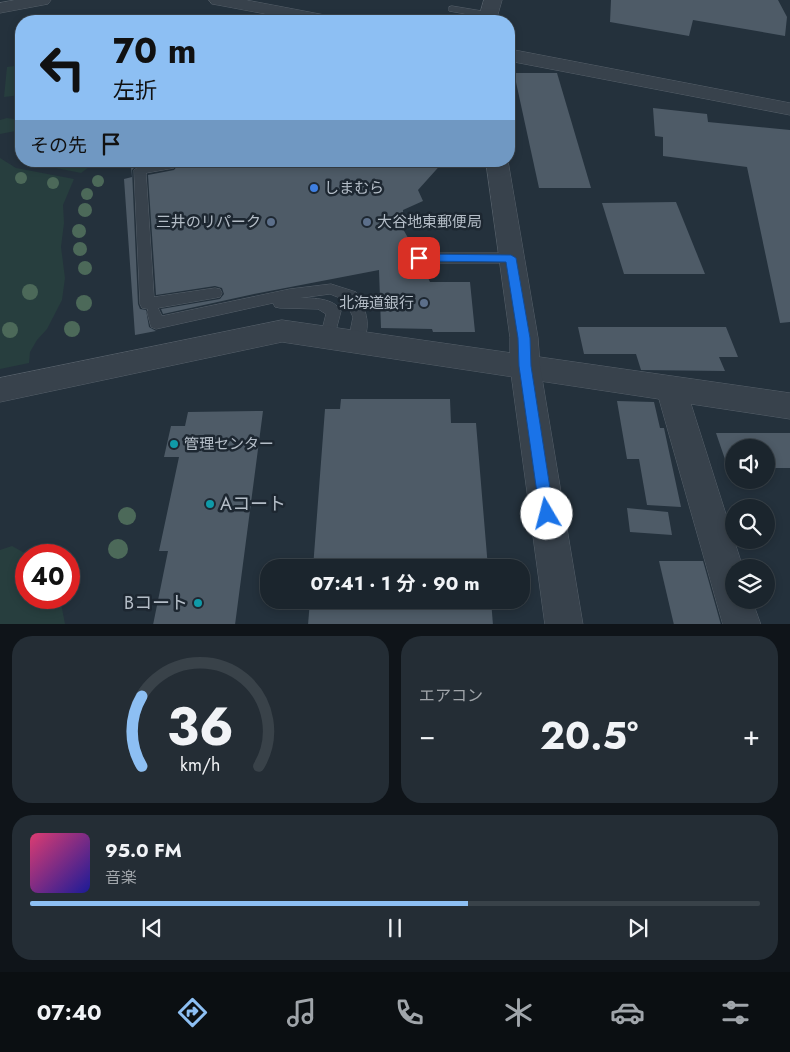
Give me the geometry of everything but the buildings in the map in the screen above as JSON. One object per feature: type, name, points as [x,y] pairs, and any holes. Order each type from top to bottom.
[{"type":"street","points":[[0,8],[42,0]]},
{"type":"street","points":[[218,0],[298,15]]},
{"type":"street","points":[[515,57],[790,109]]},
{"type":"street","points":[[498,167],[524,338],[525,366],[564,624]]},
{"type":"street","points":[[0,390],[282,332],[790,406]]},
{"type":"street","points":[[671,388],[725,569]]},
{"type":"street","points":[[737,609],[742,624]]},
{"type":"lane","points":[[452,9],[489,12]]},
{"type":"lane","points":[[158,167],[140,170],[150,265],[147,304],[216,293]]},
{"type":"lane","points":[[419,258],[511,258]]},
{"type":"lane","points":[[154,312],[156,323],[256,303],[290,294],[331,289],[350,296],[361,317],[356,342]]},
{"type":"lane","points":[[256,303],[320,304],[334,311],[328,338]]},
{"type":"green space","points":[[15,66],[15,96],[4,97],[7,67]]},
{"type":"green space","points":[[7,118],[15,119],[15,131],[0,134],[0,120]]},
{"type":"green space","points":[[0,158],[16,168],[74,179],[63,205],[64,223],[61,247],[65,278],[62,300],[47,329],[37,340],[30,352],[29,363],[0,369]]},
{"type":"green space","points":[[51,167],[89,167],[81,173]]},
{"type":"green space","points":[[12,546],[15,548],[15,609],[62,609],[65,624],[0,624],[0,550]]},
{"type":"place","name":"しまむら","points":[[314,188]]},
{"type":"place","name":"三井のリパーク","points":[[271,222]]},
{"type":"place","name":"大谷地東郵便局","points":[[367,222]]},
{"type":"place","name":"北海道銀行","points":[[424,303]]},
{"type":"place","name":"管理センター","points":[[174,444]]},
{"type":"place","name":"Aコート","points":[[210,504]]},
{"type":"place","name":"Bコート","points":[[198,603]]},
{"type":"route","points":[[419,258],[511,258],[524,338],[525,366],[547,514]]}]
